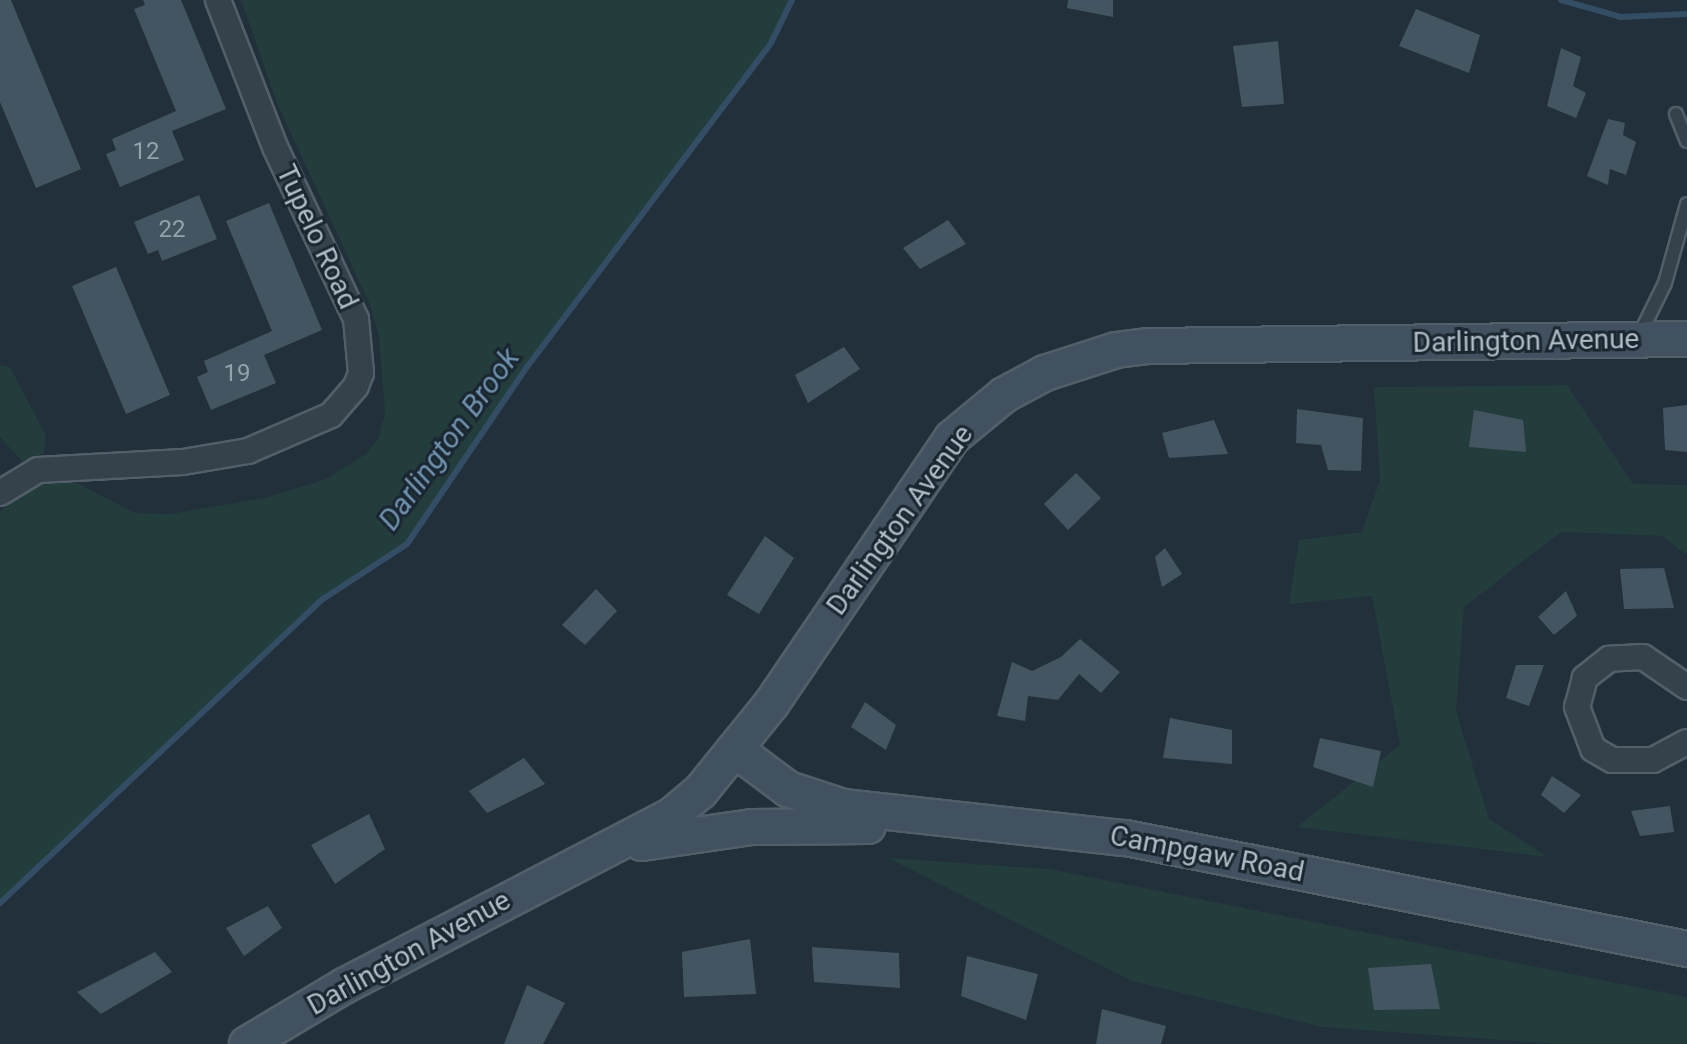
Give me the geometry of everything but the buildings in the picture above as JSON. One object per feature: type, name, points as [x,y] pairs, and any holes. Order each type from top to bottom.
[{"type":"main road","name":"Darlington Avenue","points":[[247,1044],[344,986],[671,816],[737,751],[952,438],[995,402],[1045,373],[1103,354],[1149,346],[1687,339]]},
{"type":"main road","name":"Campgaw Road","points":[[737,751],[768,776],[813,799],[966,821],[1126,838],[1687,949]]},
{"type":"main road","points":[[599,852],[721,830],[966,821]]},
{"type":"street","name":"Tupelo Road","points":[[0,493],[38,470],[183,462],[248,451],[331,415],[356,386],[361,373],[356,319],[275,147],[218,0]]},
{"type":"street","points":[[1687,687],[1643,657],[1609,659],[1585,678],[1577,707],[1593,749],[1612,760],[1653,760],[1687,742]]},
{"type":"lane","points":[[1676,114],[1687,141]]},
{"type":"lane","points":[[1637,340],[1665,283],[1687,204]]},
{"type":"green space","points":[[241,0],[792,0],[771,43],[527,367],[407,544],[323,599],[0,903],[0,512],[30,488],[46,482],[73,481],[135,513],[170,514],[265,498],[326,479],[366,454],[378,439],[385,414],[379,337],[370,305],[277,103]]},
{"type":"green space","points":[[0,365],[10,367],[46,436],[44,453],[37,457],[22,461],[0,437]]},
{"type":"green space","points":[[1567,385],[1633,484],[1687,485],[1687,555],[1662,536],[1561,532],[1464,607],[1456,711],[1489,819],[1548,857],[1297,827],[1400,745],[1372,596],[1289,604],[1299,540],[1362,532],[1380,480],[1374,387]]},
{"type":"green space","points":[[888,858],[1049,869],[1687,997],[1687,1044],[1558,1044],[1323,1027],[1132,981]]},
{"type":"waterway","name":"Darlington Brook","points":[[0,903],[323,599],[407,544],[527,367],[771,43],[792,0]]},
{"type":"waterway","name":"Darlington Brook","points":[[1561,0],[1621,17],[1687,14]]}]
